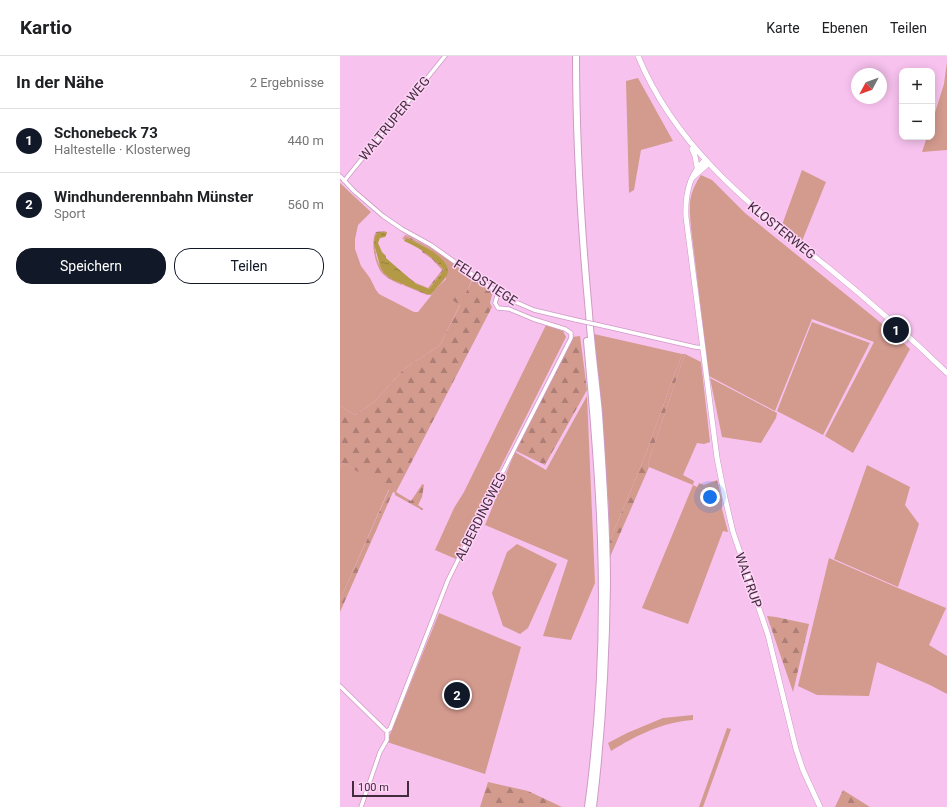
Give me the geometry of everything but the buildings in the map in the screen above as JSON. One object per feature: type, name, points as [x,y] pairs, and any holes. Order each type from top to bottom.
[{"type":"highway","points":[[573,56],[577,210],[597,457],[602,558],[602,634],[599,689],[594,756],[588,807]]},
{"type":"highway","points":[[576,56],[580,198],[589,323],[597,390],[606,537],[605,661],[593,807]]},
{"type":"main road","points":[[638,56],[658,97],[688,141],[695,156],[697,167],[706,162]]},
{"type":"main road","name":"KLOSTERWEG","points":[[688,141],[706,162],[754,208],[859,293],[947,373]]},
{"type":"main road","points":[[692,179],[706,162]]},
{"type":"main road","name":"WALTRUP","points":[[697,167],[685,199],[686,217],[719,470],[730,520],[768,635],[796,749],[803,770],[820,807]]},
{"type":"street","name":"WALTRUPER WEG","points":[[344,181],[445,56]]},
{"type":"street","name":"FELDSTIEGE","points":[[340,176],[365,201],[383,216],[402,229],[431,245],[498,293],[512,301],[527,308],[703,348]]},
{"type":"street","name":"ALBERDINGWEG","points":[[387,731],[392,725],[452,574],[571,336],[570,331],[565,329],[533,319],[509,309],[498,308],[494,303],[498,293]]},
{"type":"street","points":[[340,686],[387,731],[385,744],[380,752],[360,807]]},
{"type":"green space","points":[[947,62],[947,150],[922,152],[926,140],[935,140],[935,112],[944,84]]},
{"type":"green space","points":[[638,78],[673,141],[641,150],[634,190],[629,193],[626,81]]},
{"type":"green space","points":[[802,170],[826,182],[802,241],[782,225]]},
{"type":"green space","points":[[701,175],[712,180],[745,213],[891,331],[910,349],[853,453],[825,436],[874,342],[812,319],[775,411],[709,376],[690,212],[690,200]]},
{"type":"green space","points":[[340,183],[371,212],[358,225],[355,239],[355,249],[361,266],[379,294],[414,312],[418,312],[446,279],[443,259],[435,251],[421,242],[405,236],[402,239],[405,235],[420,241],[440,253],[473,278],[440,345],[405,368],[374,402],[355,415],[340,406]]},
{"type":"green space","points":[[384,231],[387,233],[377,233],[375,241],[375,250],[379,264],[388,276],[403,284],[402,285],[389,279],[383,274],[376,260],[373,247],[374,236],[376,232]]},
{"type":"green space","points":[[405,236],[426,246],[441,257],[448,267],[439,257],[424,246],[406,238],[404,240],[403,239]]},
{"type":"green space","points":[[423,250],[444,270],[429,289],[415,284],[408,279],[409,278],[428,288],[442,270],[432,259],[422,252]]},
{"type":"green space","points":[[448,267],[448,275],[432,295],[427,295],[403,285],[405,284],[431,294],[440,282]]},
{"type":"green space","points":[[473,279],[491,292],[492,295],[490,303],[492,307],[396,492],[411,501],[422,484],[424,485],[422,497],[418,505],[423,509],[422,510],[395,495],[393,492],[340,612],[340,600],[389,490],[343,463],[340,468],[340,406],[355,415],[374,402],[405,368],[440,345],[460,305],[449,298],[450,291],[455,287],[465,294]]},
{"type":"green space","points":[[812,322],[870,343],[823,435],[777,411]]},
{"type":"green space","points":[[546,325],[563,331],[566,337],[458,552],[455,554],[457,556],[456,559],[435,550],[454,508],[464,492]]},
{"type":"green space","points":[[594,334],[682,354],[643,461],[610,540],[608,496]]},
{"type":"green space","points":[[580,336],[587,390],[545,465],[516,451],[572,337]]},
{"type":"green space","points":[[682,354],[685,354],[648,463],[649,467],[610,557],[610,540],[643,461]]},
{"type":"green space","points":[[685,354],[701,362],[710,442],[704,444],[697,443],[683,475],[694,481],[693,485],[649,467],[648,463]]},
{"type":"green space","points":[[710,378],[777,413],[776,418],[761,443],[722,437]]},
{"type":"green space","points":[[587,396],[595,583],[571,640],[543,636],[568,560],[485,525],[515,452],[546,470]]},
{"type":"green space","points":[[343,463],[389,489],[340,600],[340,468]]},
{"type":"green space","points":[[867,465],[910,487],[905,505],[919,524],[898,587],[834,559]]},
{"type":"green space","points":[[717,480],[722,499],[697,487],[699,483],[704,485]]},
{"type":"green space","points":[[693,485],[722,499],[722,509],[728,532],[723,531],[688,624],[642,608]]},
{"type":"green space","points":[[517,544],[557,564],[528,628],[520,634],[503,626],[492,593],[507,552]]},
{"type":"green space","points":[[829,558],[946,608],[929,645],[947,656],[947,694],[877,662],[869,696],[817,695],[798,686]]},
{"type":"green space","points":[[439,613],[521,647],[485,774],[387,742]]},
{"type":"green space","points":[[767,616],[809,624],[793,692]]},
{"type":"green space","points":[[693,715],[693,720],[671,723],[650,730],[611,751],[608,743],[627,733],[663,718]]},
{"type":"green space","points":[[727,728],[731,729],[703,807],[699,807]]},
{"type":"green space","points":[[488,782],[528,791],[562,807],[480,807]]},
{"type":"green space","points":[[843,790],[870,807],[835,807]]},
{"type":"water","points":[[377,233],[387,233],[385,237],[380,238],[378,243],[382,252],[386,258],[416,284],[429,289],[444,270],[426,253],[404,241],[406,238],[426,247],[440,257],[445,263],[448,269],[447,275],[431,294],[427,294],[393,280],[384,273],[380,266],[374,244]]},
{"type":"place","name":"Schonebeck 73","points":[[896,330]]},
{"type":"place","name":"Windhunderennbahn Münster","points":[[457,695]]}]
